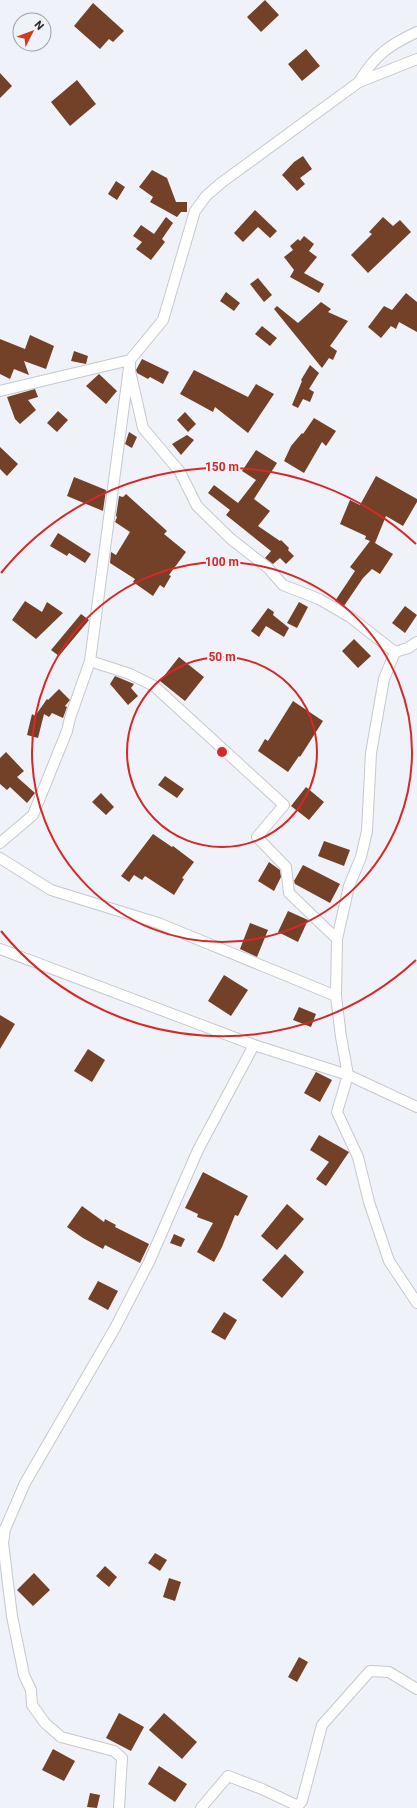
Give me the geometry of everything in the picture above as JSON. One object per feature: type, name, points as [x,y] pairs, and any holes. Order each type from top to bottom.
[{"type":"street","points":[[359,82],[370,64],[383,51],[399,40],[417,32]]},
{"type":"street","points":[[0,843],[33,815],[67,730],[90,661],[130,360],[164,320],[195,211],[206,196],[221,183],[359,82],[417,59]]},
{"type":"street","points":[[0,391],[130,360]]},
{"type":"street","points":[[130,360],[130,371],[143,428],[180,472],[197,506],[231,539],[268,568],[283,584],[319,599],[350,617],[395,652]]},
{"type":"street","points":[[395,652],[408,648],[417,642]]},
{"type":"street","points":[[395,652],[384,679],[371,753],[367,831],[361,857],[349,886],[337,939],[336,996],[348,1075],[337,1112],[358,1157],[369,1202],[389,1261],[417,1303]]},
{"type":"street","points":[[90,661],[130,674],[154,686],[284,805],[257,837],[286,867],[289,893],[337,939]]},
{"type":"street","points":[[0,858],[51,890],[158,923],[336,996]]},
{"type":"street","points":[[0,949],[254,1045],[348,1075],[417,1107]]},
{"type":"street","points":[[119,1808],[122,1758],[114,1751],[62,1737],[45,1724],[32,1705],[31,1690],[24,1675],[12,1616],[3,1543],[6,1529],[25,1483],[119,1322],[167,1223],[198,1150],[254,1045]]},
{"type":"street","points":[[201,1808],[228,1776],[262,1789],[298,1806],[302,1801],[322,1725],[370,1671],[389,1672],[417,1689]]},
{"type":"building","points":[[265,0],[279,15],[261,32],[247,17]]},
{"type":"building","points":[[93,3],[124,31],[113,42],[109,39],[100,49],[74,26]]},
{"type":"building","points":[[306,49],[320,66],[302,81],[288,64]]},
{"type":"building","points":[[0,73],[12,86],[0,98]]},
{"type":"building","points":[[77,80],[96,104],[70,126],[51,102]]},
{"type":"building","points":[[303,156],[312,169],[300,178],[305,184],[297,191],[282,175],[294,162]]},
{"type":"building","points":[[152,170],[167,178],[176,202],[187,202],[187,212],[181,212],[177,217],[150,202],[153,197],[139,187]]},
{"type":"building","points":[[116,181],[125,187],[117,200],[108,194]]},
{"type":"building","points":[[255,210],[277,231],[270,238],[258,227],[243,242],[234,233]]},
{"type":"building","points":[[166,217],[173,223],[162,239],[165,242],[151,260],[136,249],[142,242],[133,236],[141,225],[154,234]]},
{"type":"building","points":[[383,217],[393,226],[400,220],[411,232],[368,273],[351,255],[372,234],[369,232]]},
{"type":"building","points":[[304,236],[314,244],[309,251],[317,257],[304,273],[324,284],[319,293],[290,277],[294,270],[284,257],[293,250],[290,246],[298,239],[300,241]]},
{"type":"building","points":[[258,278],[272,295],[264,302],[250,284]]},
{"type":"building","points":[[226,292],[240,303],[234,311],[220,301]]},
{"type":"building","points":[[406,293],[417,302],[417,332],[399,322],[396,329],[391,326],[381,338],[368,327],[384,306],[392,310]]},
{"type":"building","points":[[321,302],[331,309],[328,312],[348,321],[330,346],[337,351],[333,360],[329,358],[322,368],[274,309],[277,306],[298,323]]},
{"type":"building","points":[[262,326],[277,338],[270,346],[255,334]]},
{"type":"building","points":[[30,335],[54,346],[46,369],[24,361],[29,375],[14,369],[10,379],[0,374],[0,339],[25,349]]},
{"type":"building","points":[[74,351],[88,356],[86,364],[71,361]]},
{"type":"building","points":[[142,359],[169,372],[163,384],[150,377],[148,379],[137,373],[136,370]]},
{"type":"building","points":[[310,365],[319,373],[309,389],[314,392],[310,402],[303,399],[298,408],[292,405],[302,381],[301,380]]},
{"type":"building","points":[[194,370],[248,397],[256,384],[274,394],[248,433],[215,407],[213,412],[180,394]]},
{"type":"building","points":[[99,374],[117,391],[106,404],[86,386]]},
{"type":"building","points":[[35,389],[38,397],[28,400],[36,410],[20,424],[15,419],[7,397]]},
{"type":"building","points":[[58,411],[68,420],[57,432],[47,423]]},
{"type":"building","points":[[185,412],[196,424],[188,432],[177,420]]},
{"type":"building","points":[[314,418],[336,431],[326,446],[322,442],[304,473],[284,461],[291,446],[302,433],[303,434]]},
{"type":"building","points":[[129,432],[137,437],[132,448],[125,444]]},
{"type":"building","points":[[187,435],[194,440],[181,455],[172,444]]},
{"type":"building","points":[[0,447],[18,464],[7,476],[0,469]]},
{"type":"building","points":[[256,450],[277,463],[254,499],[270,511],[258,526],[280,541],[281,540],[289,548],[288,550],[294,556],[286,564],[280,558],[273,564],[265,558],[271,551],[226,515],[230,510],[208,493],[214,485],[238,503],[256,480],[242,471]]},
{"type":"building","points":[[376,476],[417,499],[417,502],[403,526],[386,516],[375,543],[393,554],[380,574],[372,569],[363,578],[344,606],[335,601],[355,571],[350,567],[370,541],[365,539],[366,536],[340,524],[350,500],[360,505]]},
{"type":"building","points":[[74,477],[106,490],[103,511],[67,496]]},
{"type":"building","points":[[126,494],[167,531],[164,534],[186,552],[169,575],[171,576],[164,588],[160,585],[153,596],[133,582],[135,579],[110,563],[111,552],[116,555],[130,532],[115,522],[117,517],[119,496],[123,497]]},
{"type":"building","points":[[58,533],[91,554],[85,563],[69,553],[67,556],[50,546]]},
{"type":"building","points":[[25,601],[42,612],[47,602],[63,613],[36,639],[12,620]]},
{"type":"building","points":[[299,602],[308,607],[297,628],[287,623]]},
{"type":"building","points":[[405,606],[417,615],[405,633],[392,623]]},
{"type":"building","points":[[268,608],[274,612],[273,615],[289,628],[284,637],[266,626],[259,637],[251,631]]},
{"type":"building","points":[[81,614],[89,620],[59,656],[51,650]]},
{"type":"building","points":[[354,639],[371,656],[358,668],[342,651]]},
{"type":"building","points":[[179,657],[204,677],[185,701],[160,681]]},
{"type":"building","points":[[115,676],[134,684],[131,688],[138,696],[128,705],[110,684]]},
{"type":"building","points":[[59,689],[70,700],[65,706],[67,707],[63,718],[52,713],[49,717],[44,714],[38,738],[27,735],[32,714],[35,716],[47,699],[48,700]]},
{"type":"building","points":[[293,701],[323,721],[300,757],[299,756],[288,772],[258,751],[265,739],[268,741]]},
{"type":"building","points":[[6,752],[24,771],[17,777],[35,793],[27,803],[10,787],[7,790],[0,784],[0,758]]},
{"type":"building","points":[[165,776],[184,789],[177,798],[158,785]]},
{"type":"building","points":[[306,787],[324,802],[309,820],[291,806]]},
{"type":"building","points":[[101,793],[114,807],[106,815],[92,802]]},
{"type":"building","points":[[153,834],[172,847],[173,846],[194,862],[182,878],[184,879],[174,895],[145,876],[142,880],[134,875],[129,882],[121,876]]},
{"type":"building","points":[[324,841],[350,850],[344,866],[318,856]]},
{"type":"building","points":[[269,862],[280,870],[281,877],[274,891],[258,881]]},
{"type":"building","points":[[303,865],[340,884],[330,903],[295,884],[294,881]]},
{"type":"building","points":[[288,911],[308,920],[298,942],[278,932]]},
{"type":"building","points":[[250,923],[268,930],[257,957],[240,949]]},
{"type":"building","points":[[224,975],[248,990],[231,1016],[208,1001]]},
{"type":"building","points":[[299,1007],[316,1014],[311,1027],[293,1020]]},
{"type":"building","points":[[0,1015],[15,1024],[0,1049]]},
{"type":"building","points":[[88,1049],[105,1060],[92,1082],[74,1071]]},
{"type":"building","points":[[316,1072],[332,1080],[320,1102],[304,1093]]},
{"type":"building","points":[[319,1135],[349,1152],[326,1186],[316,1179],[329,1162],[310,1150]]},
{"type":"building","points":[[203,1172],[248,1196],[238,1216],[235,1215],[214,1262],[197,1252],[213,1223],[197,1217],[198,1214],[185,1208]]},
{"type":"building","points":[[287,1204],[304,1219],[277,1250],[261,1236]]},
{"type":"building","points":[[82,1206],[104,1222],[105,1219],[116,1225],[115,1227],[149,1244],[140,1263],[105,1245],[103,1249],[67,1227]]},
{"type":"building","points":[[174,1234],[185,1239],[181,1247],[170,1243]]},
{"type":"building","points":[[285,1254],[304,1272],[282,1298],[262,1280]]},
{"type":"building","points":[[98,1281],[118,1291],[108,1310],[88,1299]]},
{"type":"building","points":[[224,1312],[237,1320],[225,1340],[211,1332]]},
{"type":"building","points":[[155,1553],[167,1560],[160,1571],[148,1563]]},
{"type":"building","points":[[105,1566],[117,1577],[109,1587],[96,1576]]},
{"type":"building","points":[[34,1573],[50,1590],[33,1606],[17,1590]]},
{"type":"building","points":[[169,1578],[181,1582],[175,1601],[163,1597]]},
{"type":"building","points":[[299,1657],[308,1662],[297,1682],[288,1677]]},
{"type":"building","points":[[119,1713],[144,1727],[131,1751],[106,1738]]},
{"type":"building","points":[[164,1713],[197,1742],[182,1759],[149,1730]]},
{"type":"building","points":[[53,1749],[75,1761],[64,1781],[42,1770]]},
{"type":"building","points":[[159,1766],[187,1784],[175,1802],[148,1784]]},
{"type":"building","points":[[90,1793],[100,1795],[97,1808],[87,1807]]}]
